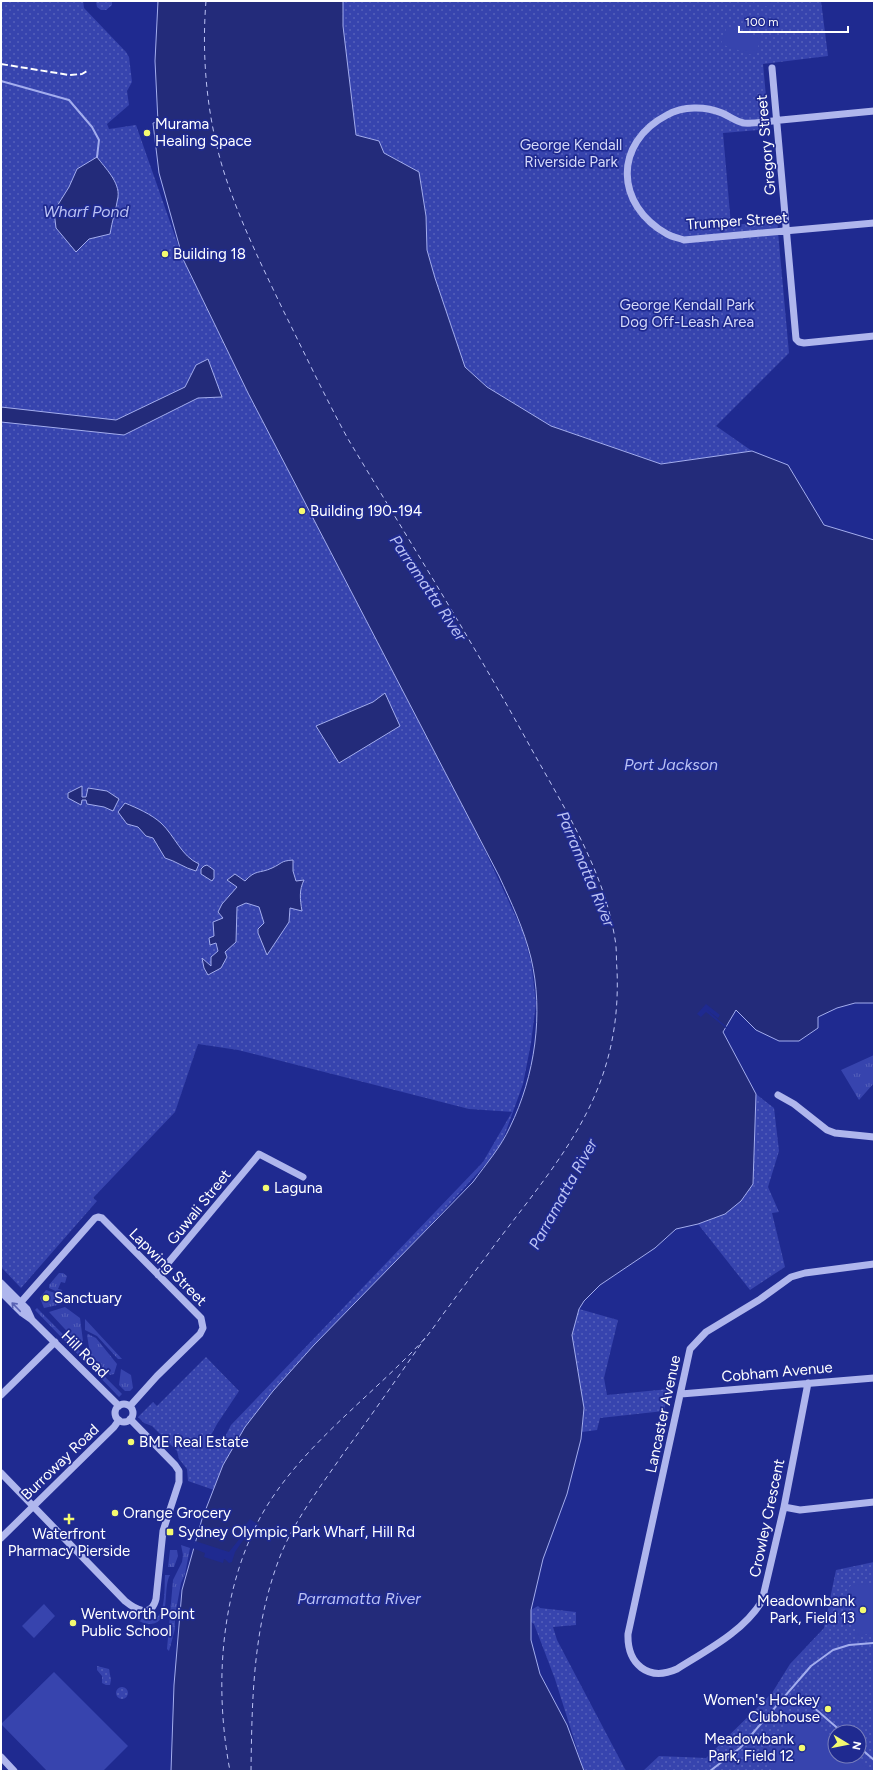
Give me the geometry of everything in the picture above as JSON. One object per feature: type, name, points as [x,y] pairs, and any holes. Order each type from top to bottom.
[{"type":"street","name":"Gregory Street","points":[[772,68],[796,338],[799,342],[804,343],[874,336]]},
{"type":"street","name":"Trumper Street","points":[[777,120],[744,123],[721,112],[705,108],[686,108],[668,114],[653,123],[640,134],[632,148],[627,166],[627,182],[632,198],[642,214],[655,226],[668,235],[684,240],[874,223]]},
{"type":"street","points":[[777,120],[874,112]]},
{"type":"street","points":[[778,1095],[794,1104],[827,1130],[835,1133],[874,1137]]},
{"type":"street","name":"Guwali Street","points":[[158,1275],[259,1154],[303,1177]]},
{"type":"street","name":"Lapwing Street","points":[[21,1302],[94,1218],[102,1218],[201,1318],[203,1328],[200,1334],[157,1376],[130,1406]]},
{"type":"street","name":"Lancaster Avenue","points":[[657,1674],[643,1668],[631,1656],[628,1646],[628,1634],[690,1350],[706,1332],[759,1300],[791,1277],[805,1273],[874,1264]]},
{"type":"street","name":"Hill Road","points":[[1,1283],[27,1309],[32,1320]]},
{"type":"street","name":"Hill Road","points":[[1,1292],[55,1342],[119,1406]]},
{"type":"street","points":[[1,1395],[55,1342]]},
{"type":"street","name":"Cobham Avenue","points":[[681,1394],[874,1378]]},
{"type":"street","name":"Crowley Crescent","points":[[657,1674],[668,1674],[678,1670],[743,1625],[755,1612],[762,1601],[784,1507],[808,1383]]},
{"type":"street","points":[[123,1404],[130,1406],[133,1411],[130,1419],[125,1422],[116,1417],[116,1412],[119,1406],[123,1404]]},
{"type":"street","points":[[1,1473],[125,1601],[141,1610],[152,1607],[156,1599],[163,1531],[179,1482],[180,1474],[175,1465],[130,1419]]},
{"type":"street","name":"Burroway Road","points":[[1,1538],[114,1427],[119,1420]]},
{"type":"street","points":[[784,1507],[800,1510],[874,1502]]},
{"type":"street","points":[[1,1757],[14,1771]]},
{"type":"green space","points":[[1,1],[83,1],[84,8],[129,57],[132,82],[127,91],[129,105],[107,124],[109,129],[136,125],[183,259],[470,819],[523,932],[531,962],[536,1003],[531,1043],[523,1084],[502,1142],[493,1156],[436,1219],[268,1397],[228,1457],[214,1490],[188,1481],[187,1469],[179,1459],[177,1451],[152,1426],[144,1423],[138,1417],[153,1402],[157,1406],[206,1357],[239,1391],[210,1437],[222,1443],[231,1425],[483,1162],[512,1112],[469,1109],[238,1050],[198,1044],[175,1112],[93,1198],[97,1201],[21,1288],[1,1267]]},
{"type":"green space","points":[[96,1],[112,1],[112,5],[106,10],[101,10],[97,7]]},
{"type":"green space","name":"George Kendall Riverside Park","points":[[343,1],[821,1],[828,56],[763,64],[769,129],[723,133],[731,225],[777,221],[789,353],[716,426],[752,451],[661,464],[551,426],[487,387],[465,367],[427,250],[426,216],[419,172],[384,153],[379,141],[356,135],[343,26]]},
{"type":"green space","points":[[750,1],[774,1],[772,8]]},
{"type":"green space","points":[[727,27],[761,38],[755,56],[721,44]]},
{"type":"green space","points":[[874,1055],[874,1083],[859,1100],[841,1070]]},
{"type":"green space","points":[[756,1094],[774,1108],[779,1151],[768,1187],[779,1212],[772,1213],[785,1267],[750,1290],[698,1224],[725,1214],[753,1184]]},
{"type":"green space","points":[[59,1273],[63,1273],[67,1276],[65,1283],[61,1282],[58,1289],[62,1290],[60,1293],[49,1288],[49,1285]]},
{"type":"green space","points":[[46,1290],[61,1295],[62,1304],[44,1308],[40,1298]]},
{"type":"green space","points":[[65,1307],[80,1318],[83,1341],[79,1344],[49,1312]]},
{"type":"green space","points":[[37,1308],[122,1394],[119,1397],[35,1310]]},
{"type":"green space","points":[[579,1309],[618,1320],[604,1378],[607,1395],[669,1389],[664,1411],[600,1418],[597,1430],[582,1432],[584,1408],[572,1335]]},
{"type":"green space","points":[[85,1319],[122,1359],[118,1359],[97,1336],[85,1330]]},
{"type":"green space","points":[[88,1334],[96,1338],[117,1364],[114,1374],[110,1375],[90,1354]]},
{"type":"green space","points":[[121,1369],[131,1375],[133,1388],[130,1391],[125,1391],[119,1385]]},
{"type":"green space","points":[[181,1545],[190,1548],[185,1574],[181,1583],[175,1616],[175,1629],[169,1651],[167,1649],[173,1580],[182,1562],[183,1555]]},
{"type":"green space","points":[[170,1550],[177,1550],[178,1556],[174,1567],[168,1567]]},
{"type":"green space","points":[[874,1562],[874,1771],[643,1771],[659,1756],[706,1758],[772,1693],[790,1664],[824,1628],[836,1570]]},
{"type":"green space","points":[[165,1575],[170,1575],[162,1617],[158,1622],[151,1624],[138,1621],[129,1613],[130,1611],[147,1620],[155,1619],[159,1615],[164,1602]]},
{"type":"green space","name":"Meadownbank Park, Field 13","points":[[874,1583],[874,1633],[856,1636],[850,1586]]},
{"type":"green space","points":[[44,1604],[55,1616],[34,1638],[22,1626]]},
{"type":"green space","points":[[538,1606],[540,1608],[576,1612],[576,1625],[553,1627],[557,1640],[626,1771],[584,1771],[555,1679],[534,1624],[531,1622],[531,1610]]},
{"type":"green space","points":[[97,1666],[109,1669],[111,1680],[110,1685],[102,1683],[102,1676],[97,1670]]},
{"type":"green space","points":[[54,1672],[128,1746],[103,1771],[47,1771],[1,1724]]},
{"type":"green space","points":[[120,1687],[124,1687],[128,1693],[124,1699],[120,1699],[116,1695],[116,1691]]},
{"type":"green space","name":"Meadowbank Park, Field 12","points":[[800,1711],[827,1734],[827,1764],[863,1764],[871,1771],[778,1771],[761,1757]]},
{"type":"water","name":"Port Jackson","points":[[158,1],[343,1],[343,26],[356,135],[379,141],[384,153],[419,172],[426,216],[427,250],[465,367],[487,387],[551,426],[661,464],[752,451],[788,465],[824,525],[874,540],[874,1003],[855,1003],[837,1008],[818,1017],[818,1028],[799,1041],[779,1041],[756,1030],[736,1010],[723,1032],[756,1094],[753,1184],[741,1201],[725,1214],[698,1224],[676,1229],[655,1248],[600,1285],[584,1301],[579,1309],[572,1335],[584,1408],[581,1439],[567,1494],[543,1559],[531,1610],[531,1640],[540,1674],[567,1725],[584,1771],[171,1771],[174,1685],[182,1590],[202,1519],[223,1465],[245,1427],[273,1391],[314,1345],[473,1182],[498,1148],[510,1127],[526,1087],[535,1044],[537,1000],[531,958],[525,937],[499,876],[248,393],[183,259],[159,173],[153,123],[158,122],[155,61]]},
{"type":"water","name":"Wharf Pond","points":[[97,157],[111,176],[117,186],[118,191],[110,234],[89,239],[76,252],[56,228],[54,211],[69,187],[77,169]]},
{"type":"water","points":[[208,359],[222,397],[198,398],[124,435],[1,422],[1,407],[116,420],[185,387],[196,365]]},
{"type":"water","points":[[385,693],[400,726],[339,763],[316,726],[373,702]]},
{"type":"water","points":[[82,786],[82,797],[86,797],[88,788],[107,791],[119,799],[113,811],[104,807],[87,804],[86,800],[82,800],[81,805],[68,798],[68,793]]},
{"type":"water","points":[[125,803],[148,814],[161,823],[187,856],[199,864],[196,871],[165,858],[153,838],[146,836],[138,827],[127,824],[118,812]]},
{"type":"water","points":[[289,860],[293,860],[293,871],[296,881],[304,880],[300,895],[302,911],[290,908],[289,922],[267,955],[258,933],[258,929],[264,923],[259,907],[246,903],[237,907],[236,942],[225,952],[227,957],[221,968],[208,975],[204,968],[202,958],[211,966],[211,957],[218,951],[216,943],[210,945],[209,938],[214,936],[213,922],[223,918],[218,912],[222,904],[237,887],[227,880],[235,874],[245,881],[255,873],[268,870]]},
{"type":"water","points":[[207,865],[214,870],[214,878],[212,881],[201,874],[201,869]]},
{"type":"pier","points":[[706,1004],[720,1015],[718,1018],[707,1010],[728,1028],[727,1029],[706,1012],[701,1017],[697,1014]]},
{"type":"pier","points":[[250,1519],[259,1525],[247,1541],[244,1539],[235,1552],[232,1562],[229,1563],[224,1559],[223,1563],[204,1557],[205,1553],[192,1548],[195,1541],[229,1552],[241,1537],[239,1534]]},
{"type":"waterway","points":[[1,81],[69,100],[92,127],[99,140],[97,157]]},
{"type":"waterway","points":[[710,1771],[740,1748],[811,1666],[833,1650],[849,1645],[873,1643]]},
{"type":"waterway","points":[[805,1700],[833,1724]]},
{"type":"waterway","points":[[867,1754],[874,1760]]},
{"type":"ferry route","points":[[206,1],[205,48],[211,119],[229,187],[248,234],[284,312],[348,439],[488,671],[582,841],[593,865],[610,914],[616,943],[617,970],[616,1013],[610,1051],[599,1086],[584,1118],[565,1149],[544,1180],[427,1336],[317,1444],[277,1491],[261,1516],[247,1545],[237,1576],[229,1608],[224,1640],[222,1706],[230,1771]]},
{"type":"ferry route","points":[[251,1771],[252,1715],[259,1634],[272,1581],[281,1554],[309,1502],[425,1338]]},
{"type":"railway","points":[[1,64],[69,75],[82,74],[89,70]]},
{"type":"place","name":"Murama Healing Space","points":[[147,133]]},
{"type":"place","name":"Building 18","points":[[165,254]]},
{"type":"place","name":"Building 190-194","points":[[302,511]]},
{"type":"place","name":"Laguna","points":[[266,1188]]},
{"type":"place","name":"Sanctuary","points":[[46,1298]]},
{"type":"place","name":"BME Real Estate","points":[[131,1442]]},
{"type":"place","name":"Orange Grocery","points":[[115,1513]]},
{"type":"place","name":"Waterfront Pharmacy Pierside","points":[[69,1519]]},
{"type":"place","name":"Sydney Olympic Park Wharf, Hill Rd","points":[[170,1532]]},
{"type":"place","name":"Meadownbank Park, Field 13","points":[[863,1610]]},
{"type":"place","name":"Wentworth Point Public School","points":[[73,1623]]},
{"type":"place","name":"Women's Hockey Clubhouse","points":[[828,1709]]},
{"type":"place","name":"Meadowbank Park, Field 12","points":[[802,1748]]},
{"type":"park label","name":"George Kendall Park Dog Off-Leash Area","points":[[687,314]]},
{"type":"water label","name":"Parramatta River","points":[[428,588]]},
{"type":"water label","name":"Parramatta River","points":[[586,869]]},
{"type":"water label","name":"Parramatta River","points":[[563,1194]]},
{"type":"water label","name":"Parramatta River","points":[[359,1598]]}]
